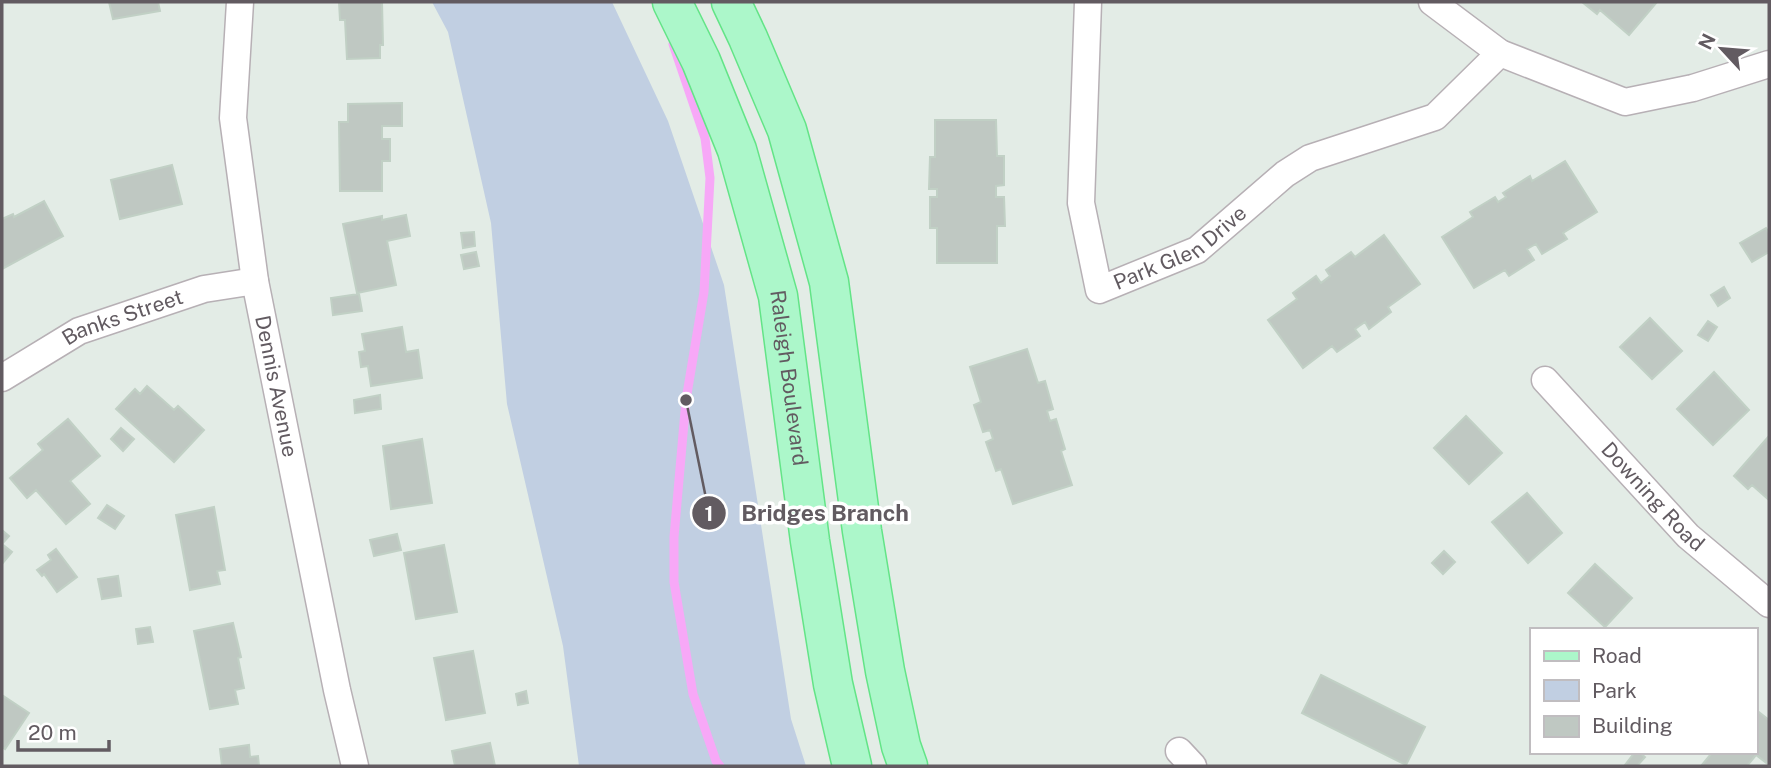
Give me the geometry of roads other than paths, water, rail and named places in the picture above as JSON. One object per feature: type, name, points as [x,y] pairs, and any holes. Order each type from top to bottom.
[{"type":"main road","name":"Raleigh Boulevard","points":[[672,2],[701,61],[737,150],[778,296],[810,541],[834,684],[852,766]]},
{"type":"main road","points":[[731,2],[787,131],[829,282],[866,556],[885,671],[908,766]]},
{"type":"street","name":"Dennis Avenue","points":[[240,2],[233,118],[255,281],[337,690],[355,766]]},
{"type":"street","name":"Park Glen Drive","points":[[1088,2],[1081,203],[1098,290],[1197,250],[1285,174],[1310,158],[1435,117],[1500,53]]},
{"type":"street","points":[[1432,2],[1500,53],[1625,102],[1693,88],[1769,64]]},
{"type":"street","name":"Banks Street","points":[[2,378],[79,331],[204,289],[255,281]]},
{"type":"street","name":"Downing Road","points":[[1545,380],[1688,536],[1769,604]]},
{"type":"waterway","points":[[673,44],[705,138],[710,178],[704,292],[686,400],[674,537],[674,582],[693,694],[720,766]]},
{"type":"place","name":"Bridges Branch","points":[[686,400]]}]
